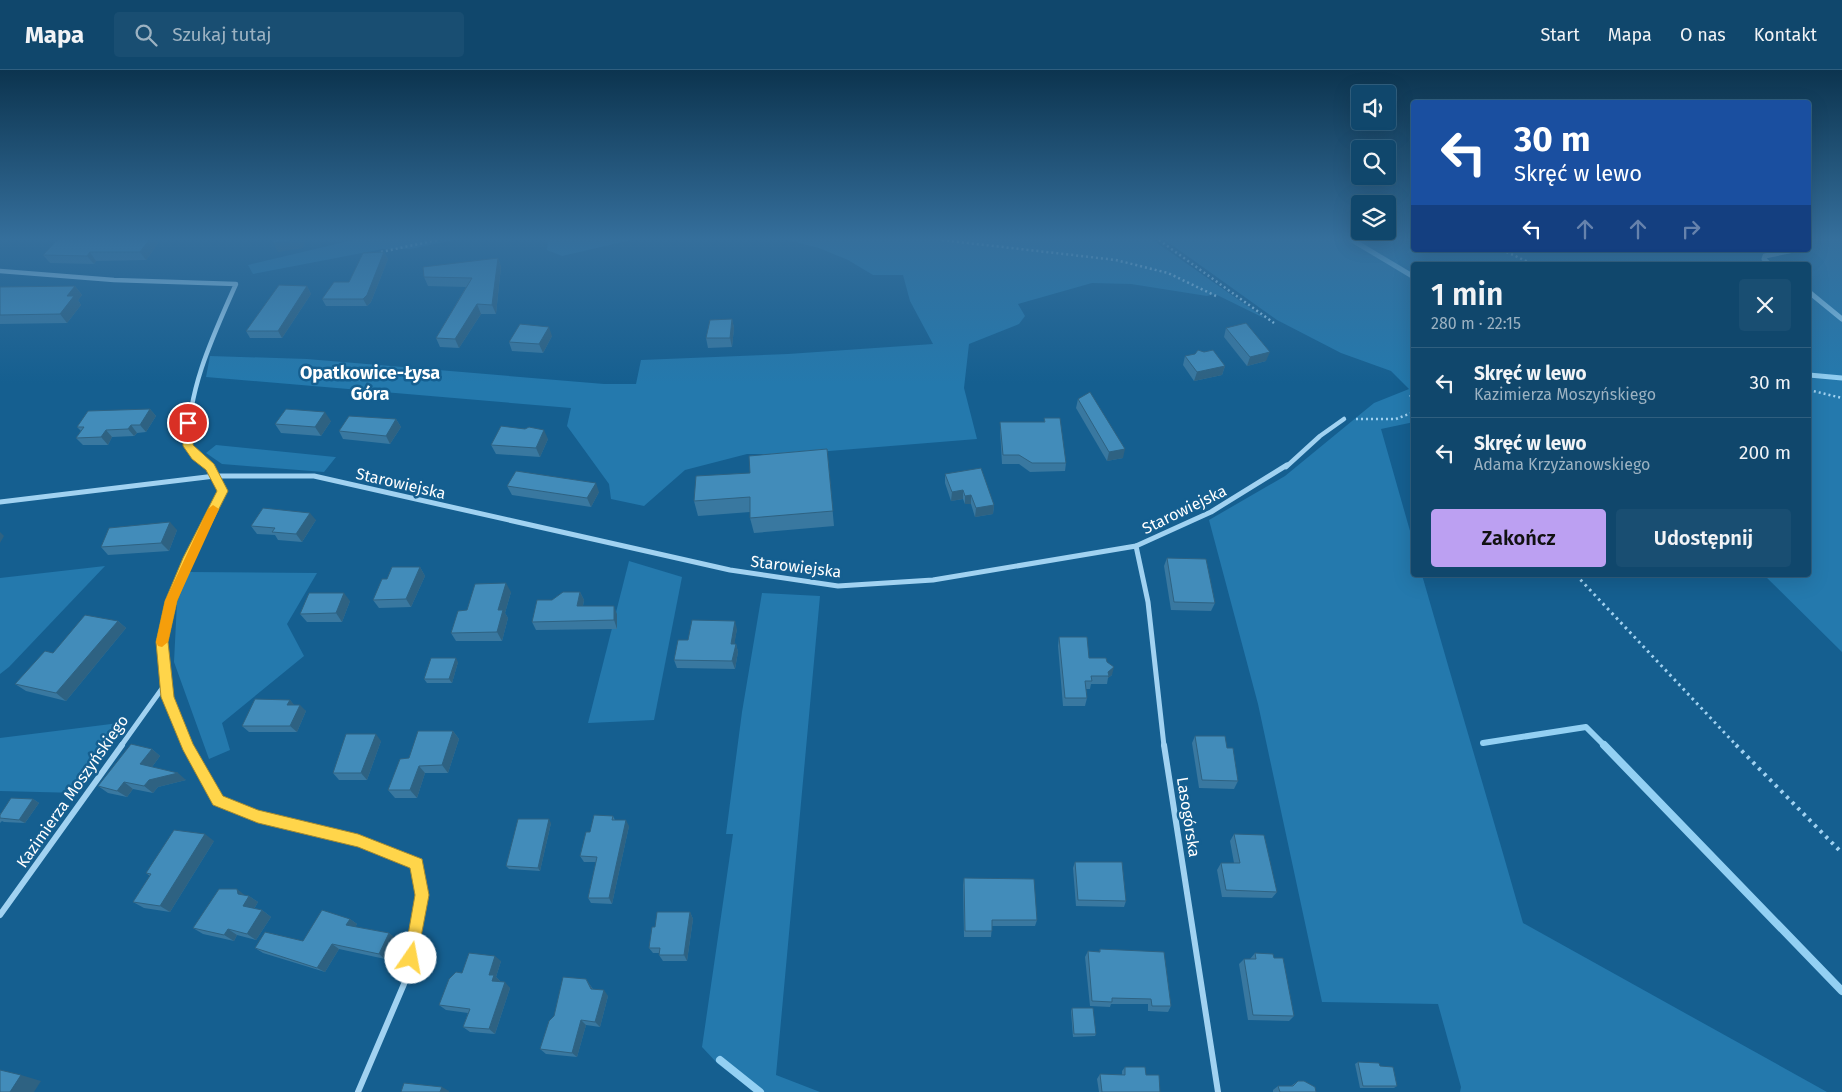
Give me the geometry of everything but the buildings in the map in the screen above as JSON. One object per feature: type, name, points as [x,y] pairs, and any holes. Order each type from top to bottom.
[{"type":"street","points":[[234,288],[202,361],[188,423],[188,446],[196,456],[210,467],[222,491],[189,558],[171,601],[162,642],[168,697],[188,746],[218,800],[258,816],[344,836],[387,850],[417,864],[422,895],[407,977],[358,1092]]},
{"type":"street","name":"Starowiejska","points":[[0,502],[215,476],[314,476],[730,570],[838,586],[933,580],[1136,546],[1211,512],[1242,495],[1284,468],[1320,436],[1344,419]]},
{"type":"street","name":"Lasogórska","points":[[1136,546],[1148,602],[1162,732],[1218,1092]]},
{"type":"street","name":"Kazimierza Moszyńskiego","points":[[0,915],[166,682]]},
{"type":"path","points":[[1202,288],[1216,296]]},
{"type":"path","points":[[1225,288],[1274,323]]},
{"type":"path","points":[[1811,390],[1842,398]]},
{"type":"path","points":[[1344,419],[1396,419],[1411,413]]},
{"type":"path","points":[[1578,577],[1727,736],[1842,853]]},
{"type":"shaded area","points":[[906,288],[1075,288],[1018,304],[1025,316],[1019,324],[969,344],[964,388],[977,439],[792,454],[747,454],[685,470],[644,506],[611,499],[609,484],[567,426],[571,408],[206,377],[210,356],[307,359],[604,384],[636,384],[641,360],[788,354],[933,344],[910,301]]},
{"type":"shaded area","points":[[1154,288],[1221,288],[1266,319],[1215,294],[1207,296]]},
{"type":"shaded area","points":[[1232,288],[1411,288],[1411,423],[1381,429],[1411,534],[1411,577],[1423,577],[1523,923],[1827,1092],[1460,1092],[1461,1087],[1438,1004],[1322,1002],[1258,704],[1209,520],[1285,476],[1374,403],[1409,389],[1391,371],[1341,353],[1277,320]]},
{"type":"shaded area","points":[[1811,288],[1842,288],[1842,652],[1766,577],[1811,577]]},
{"type":"shaded area","points":[[216,445],[336,457],[324,472],[222,464],[206,453]]},
{"type":"shaded area","points":[[629,561],[682,577],[654,720],[588,723]]},
{"type":"shaded area","points":[[105,566],[9,667],[0,674],[0,578]]},
{"type":"shaded area","points":[[188,572],[317,573],[287,624],[304,656],[222,723],[230,750],[209,759],[174,662],[177,602]]},
{"type":"shaded area","points":[[762,593],[820,596],[776,1075],[820,1092],[755,1092],[718,1064],[702,1047],[733,834],[726,834],[742,712]]},
{"type":"shaded area","points":[[127,722],[78,793],[0,791],[0,738]]},
{"type":"waterway","points":[[1811,294],[1842,319]]},
{"type":"waterway","points":[[1811,375],[1842,378]]},
{"type":"waterway","points":[[1483,743],[1586,727],[1604,745]]},
{"type":"waterway","points":[[1604,745],[1842,991]]},
{"type":"waterway","points":[[720,1060],[760,1092]]},
{"type":"slow traffic","points":[[162,642],[171,601],[213,509]]},
{"type":"district","name":"Opatkowice-Łysa Góra","points":[[370,383]]},
{"type":"route","points":[[188,423],[188,446],[196,456],[210,467],[222,491],[189,558],[171,601],[162,642],[168,697],[188,746],[218,800],[258,816],[344,836],[387,850],[417,864],[422,895],[411,958]]}]
